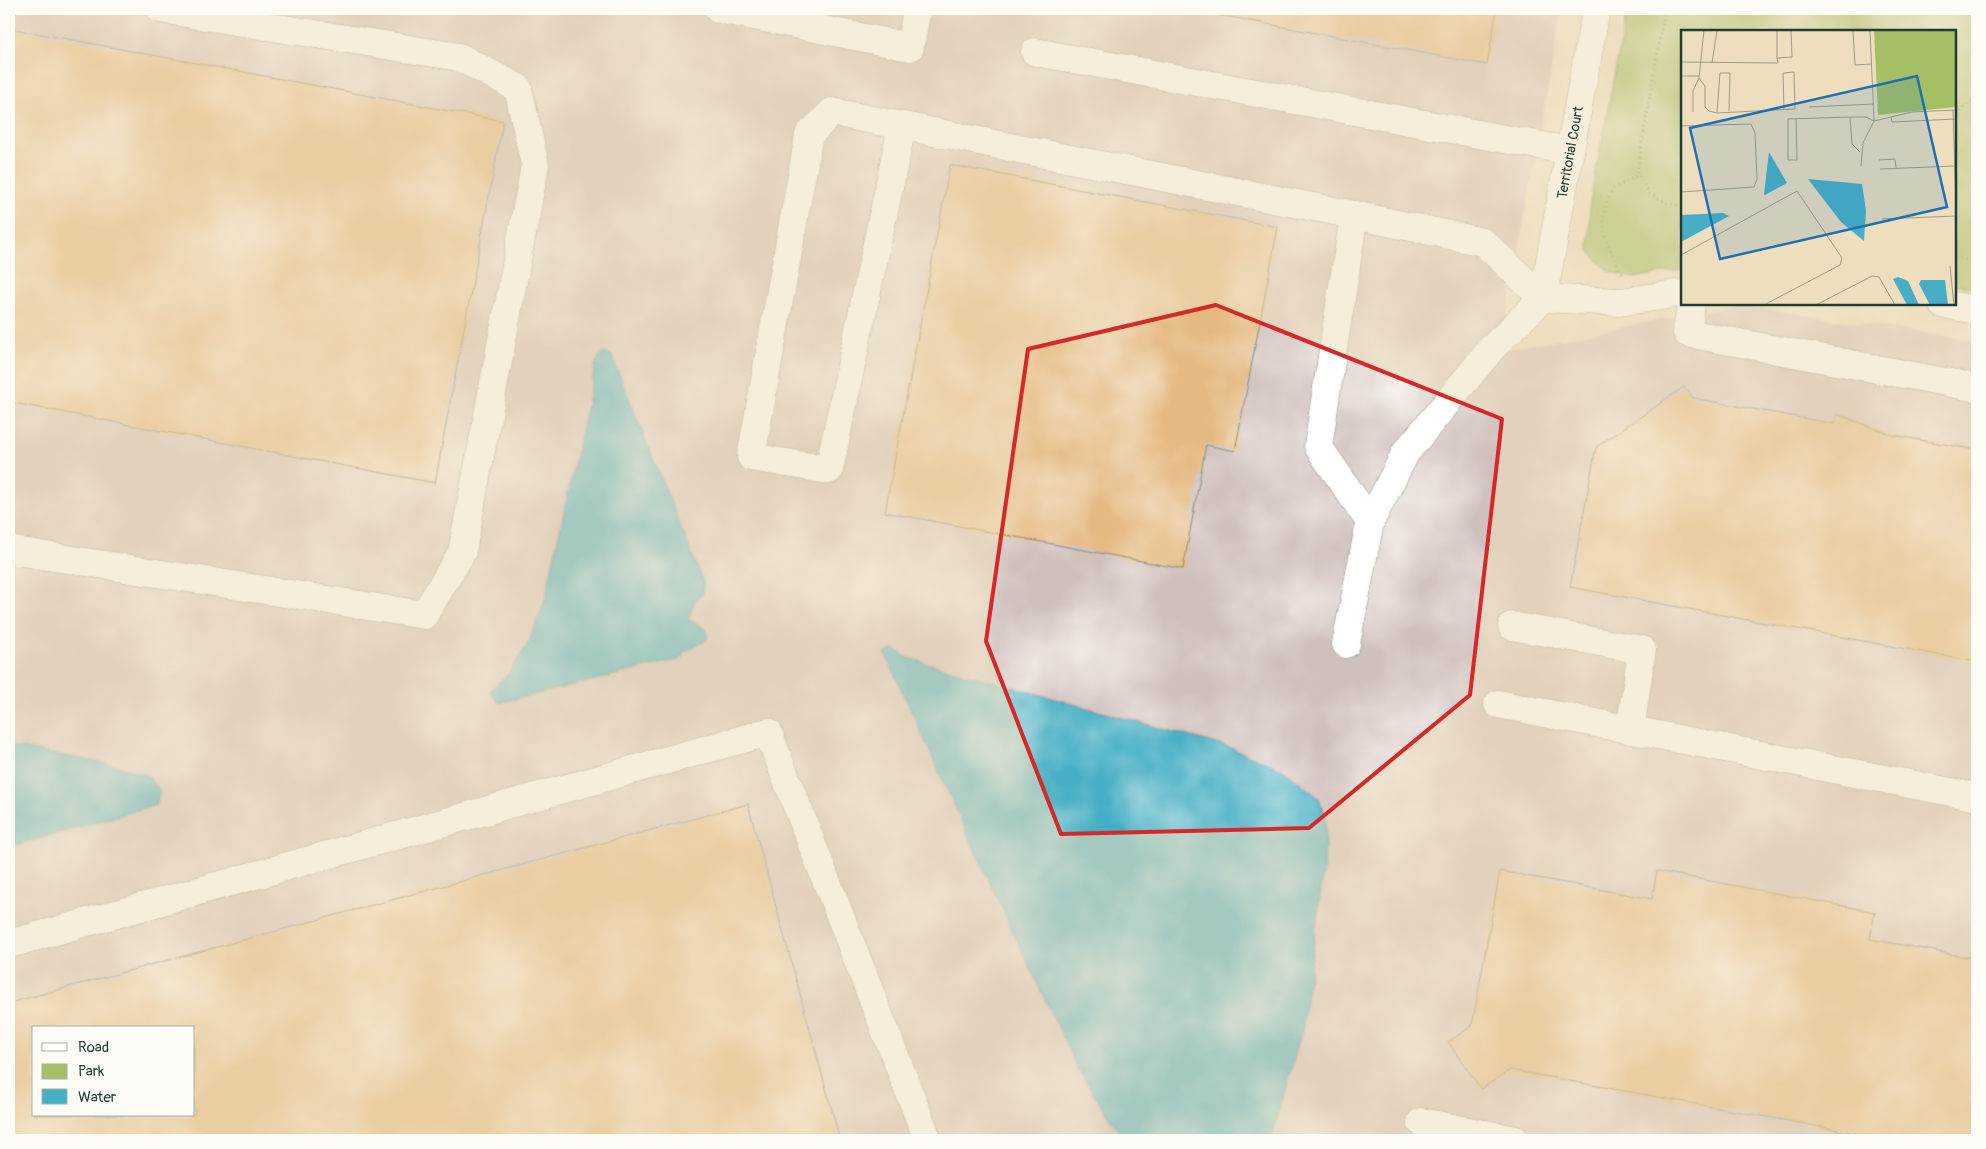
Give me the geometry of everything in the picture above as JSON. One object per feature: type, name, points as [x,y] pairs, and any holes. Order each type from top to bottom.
[{"type":"street","points":[[9,550],[424,615],[462,552],[535,165],[518,88],[459,57],[160,9]]},
{"type":"street","points":[[718,9],[819,19],[910,47],[917,9]]},
{"type":"street","name":"Territorial Court","points":[[1543,298],[1596,9]]},
{"type":"street","points":[[1034,52],[1570,151]]},
{"type":"street","points":[[902,126],[829,470],[751,457],[809,136],[832,112],[1354,215],[1482,242],[1543,298],[1620,302],[1681,293]]},
{"type":"street","points":[[1354,215],[1318,446],[1370,522]]},
{"type":"street","points":[[1346,644],[1370,522],[1406,452],[1492,348],[1543,298]]},
{"type":"street","points":[[1691,305],[1687,333],[1977,388]]},
{"type":"street","points":[[1948,305],[1977,310]]},
{"type":"street","points":[[1512,626],[1642,650],[1630,730]]},
{"type":"street","points":[[1498,704],[1977,797]]},
{"type":"street","points":[[9,944],[768,732],[928,1140]]},
{"type":"street","points":[[1421,1122],[1516,1140]]},
{"type":"path","points":[[1665,9],[1637,172],[1649,194],[1667,203],[1681,206]]},
{"type":"path","points":[[1956,113],[1977,97]]},
{"type":"path","points":[[1624,277],[1605,239],[1603,221],[1607,201],[1614,189],[1639,175]]},
{"type":"path","points":[[1956,257],[1977,262]]},
{"type":"highlighted area","points":[[1216,305],[1502,419],[1470,695],[1309,828],[1061,834],[986,641],[1028,349]]},
{"type":"shaded area","points":[[9,9],[1562,9],[1501,350],[1739,305],[1977,341],[1977,1140],[9,1140]]},
{"type":"green space","points":[[1627,9],[1977,9],[1977,288],[1956,284],[1956,30],[1681,30],[1681,270],[1633,278],[1608,271],[1589,251],[1590,202]]},
{"type":"water","points":[[601,354],[611,354],[703,582],[703,594],[695,600],[688,619],[707,630],[707,640],[684,652],[681,659],[499,703],[490,691],[507,675],[528,644],[545,600],[596,363]]},
{"type":"water","points":[[895,649],[905,657],[1231,748],[1284,770],[1319,798],[1326,821],[1324,867],[1302,1030],[1271,1140],[1124,1140],[1077,1068],[958,814],[885,653]]},
{"type":"water","points":[[9,746],[113,765],[147,775],[160,791],[156,805],[9,847]]},
{"type":"building","points":[[1187,9],[1497,9],[1487,65]]},
{"type":"building","points":[[9,28],[503,121],[435,483],[9,402]]},
{"type":"building","points":[[950,165],[1278,227],[1235,451],[1206,445],[1183,569],[885,512]]},
{"type":"building","points":[[1684,387],[1693,398],[1835,424],[1837,414],[1892,435],[1977,450],[1977,662],[1570,587],[1596,447]]},
{"type":"building","points":[[748,804],[840,1140],[9,1140],[9,1003]]},
{"type":"building","points":[[1500,871],[1652,899],[1657,871],[1875,912],[1870,939],[1977,959],[1977,1140],[1893,1140],[1510,1070],[1481,1089],[1448,1042],[1472,1026]]}]
